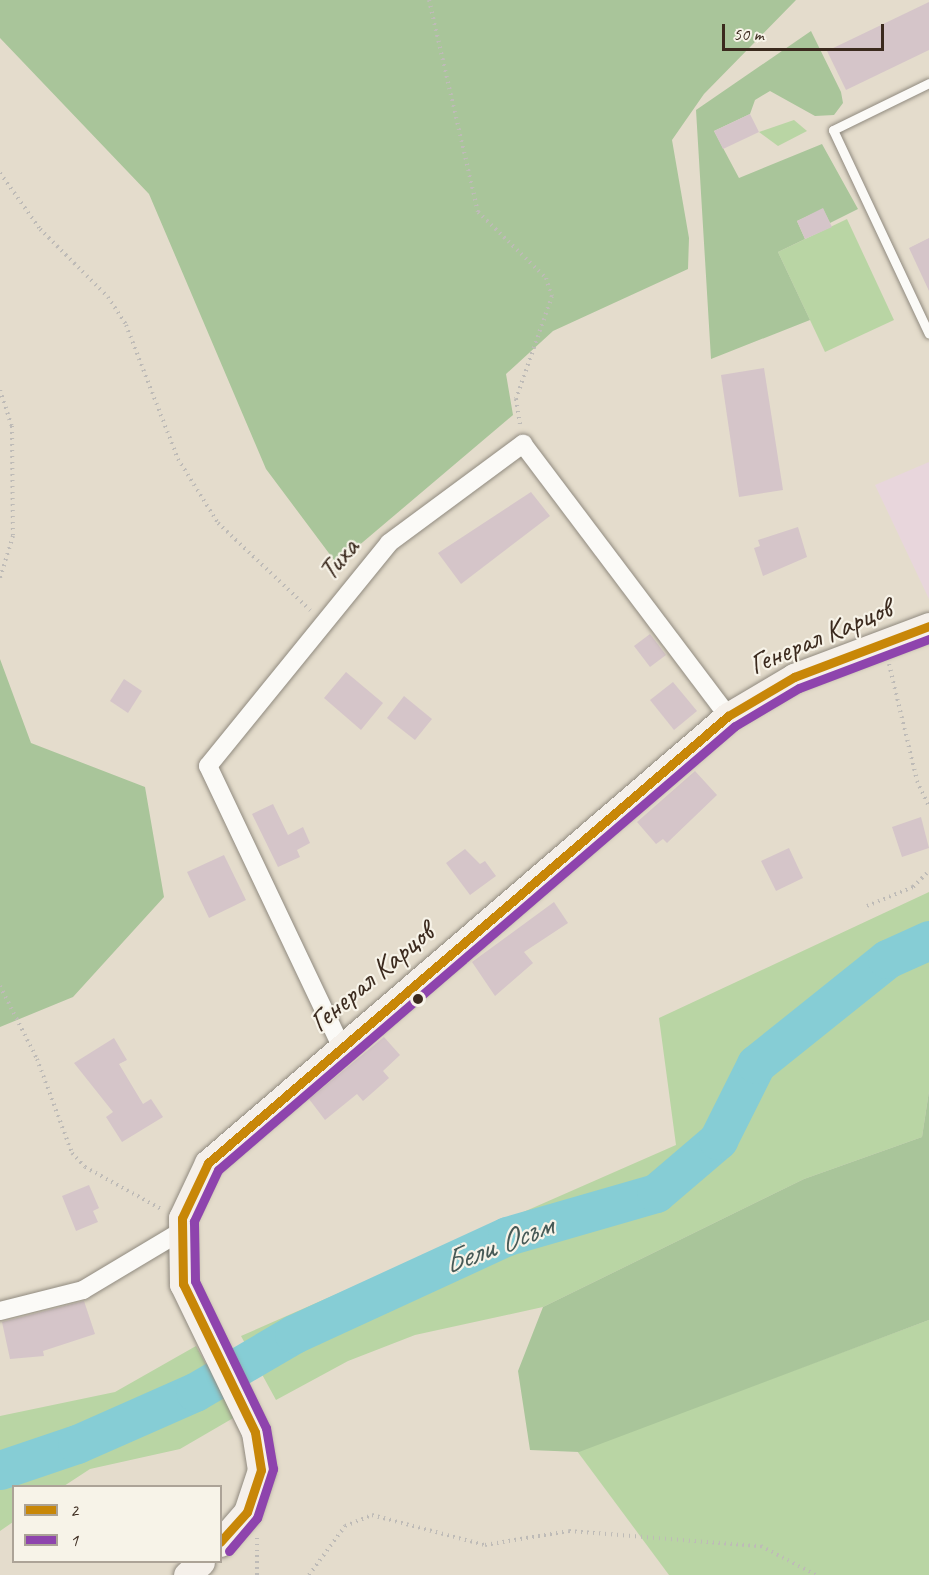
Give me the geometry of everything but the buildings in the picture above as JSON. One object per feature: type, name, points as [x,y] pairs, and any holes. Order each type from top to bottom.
[{"type":"main road","name":"Генерал Карцов","points":[[222,1542],[247,1512],[258,1487],[255,1432],[183,1284],[181,1225],[196,1180],[221,1148],[728,716],[794,677],[929,626]]},
{"type":"main road","points":[[187,1575],[200,1563]]},
{"type":"street","name":"Тиха","points":[[341,1046],[208,766],[389,543],[523,444]]},
{"type":"street","points":[[523,444],[728,716]]},
{"type":"street","points":[[0,1311],[83,1290],[181,1225]]},
{"type":"lane","points":[[929,83],[833,130],[929,334]]},
{"type":"path","points":[[429,0],[478,212],[546,278],[552,296],[516,399],[523,444]]},
{"type":"path","points":[[0,173],[40,229],[108,297],[126,325],[178,459],[218,523],[323,623]]},
{"type":"path","points":[[0,390],[12,426],[13,536],[0,578]]},
{"type":"path","points":[[884,643],[917,781],[929,807]]},
{"type":"path","points":[[867,906],[913,887],[929,871]]},
{"type":"path","points":[[0,986],[37,1059],[72,1153],[111,1183],[181,1225]]},
{"type":"path","points":[[309,1575],[345,1526],[372,1515],[485,1545],[568,1531],[761,1546],[816,1575]]},
{"type":"shaded area","points":[[929,462],[929,599],[875,485]]},
{"type":"green space","points":[[0,0],[796,0],[704,94],[672,140],[689,238],[688,269],[553,331],[506,374],[513,415],[337,564],[266,469],[149,194],[0,38]]},
{"type":"green space","points":[[811,31],[841,92],[843,103],[834,115],[815,116],[770,91],[755,100],[750,114],[714,131],[739,178],[822,144],[858,209],[830,223],[823,209],[797,221],[805,239],[778,252],[810,320],[711,359],[696,110]]},
{"type":"green space","points":[[794,120],[807,131],[778,146],[759,132]]},
{"type":"green space","points":[[847,219],[894,320],[825,352],[778,252]]},
{"type":"green space","points":[[0,659],[31,743],[145,787],[164,897],[73,997],[0,1027]]},
{"type":"green space","points":[[929,892],[929,1091],[922,1137],[804,1179],[543,1307],[415,1335],[348,1361],[276,1400],[241,1336],[676,1145],[659,1018]]},
{"type":"green space","points":[[929,1091],[929,1320],[579,1452],[530,1450],[518,1371],[543,1307],[804,1179],[922,1137]]},
{"type":"green space","points":[[929,1320],[929,1575],[669,1575],[577,1451]]},
{"type":"green space","points":[[196,1346],[235,1417],[180,1449],[90,1469],[66,1485],[12,1485],[12,1523],[0,1531],[0,1416],[115,1392]]},
{"type":"waterway","name":"Бели Осъм","points":[[0,1470],[77,1444],[195,1392],[294,1334],[507,1236],[656,1193],[718,1140],[756,1064],[887,959],[929,940]]},
{"type":"transit line","name":"2","points":[[222,1540],[247,1512],[261,1470],[255,1432],[183,1284],[182,1218],[208,1163],[728,716],[794,677],[929,626]]},
{"type":"transit line","name":"1","points":[[229,1551],[257,1518],[273,1469],[266,1428],[195,1281],[194,1221],[218,1170],[735,726],[799,688],[929,639]]}]
